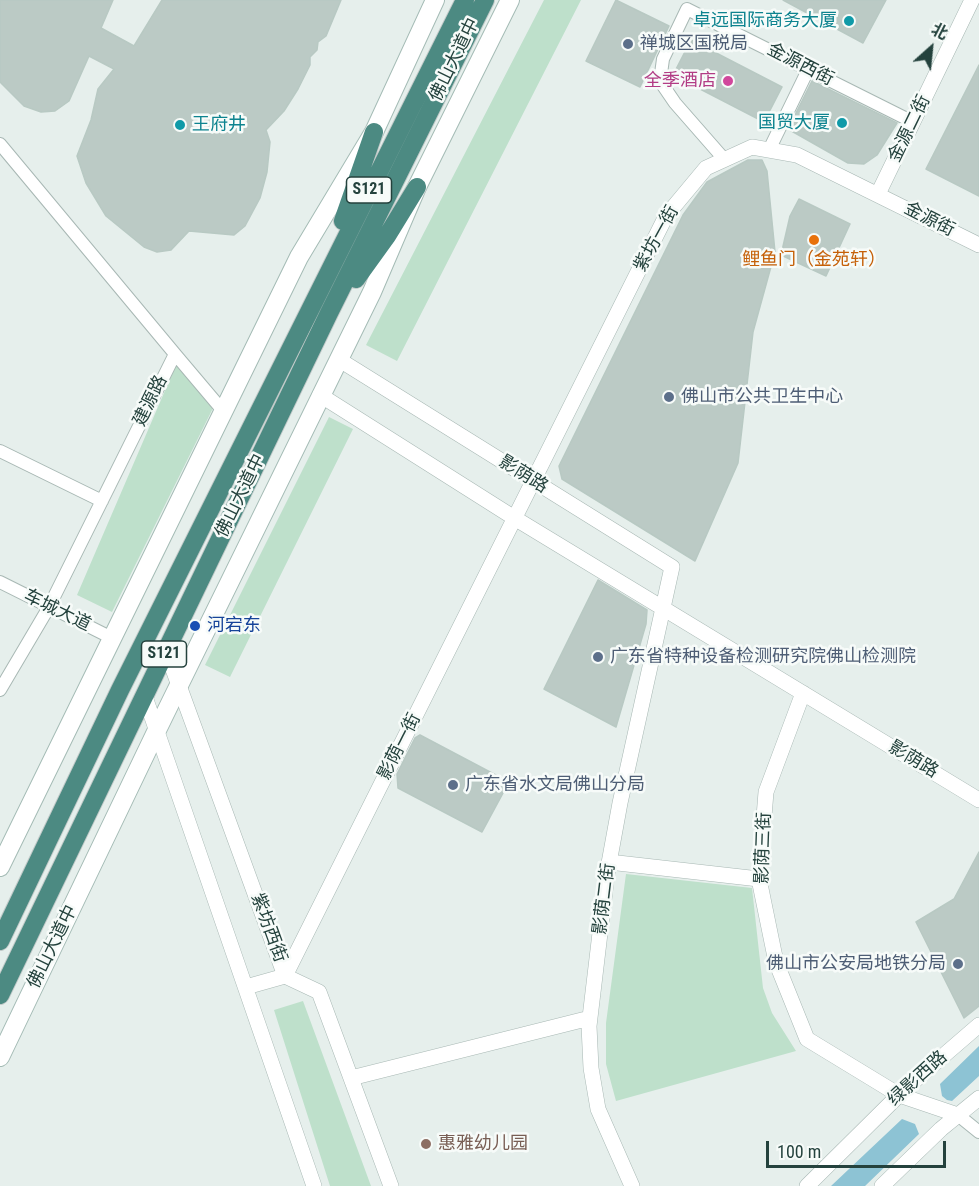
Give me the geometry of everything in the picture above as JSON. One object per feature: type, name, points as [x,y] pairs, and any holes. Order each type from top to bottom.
[{"type":"highway","name":"佛山大道中","points":[[0,941],[120,690],[465,0]]},
{"type":"highway","name":"佛山大道中","points":[[0,995],[329,314],[485,0]]},
{"type":"highway","points":[[312,302],[374,132]]},
{"type":"highway","points":[[329,314],[387,236],[417,187]]},
{"type":"main road","points":[[0,867],[114,639],[299,257],[374,132],[435,0]]},
{"type":"main road","name":"佛山大道中","points":[[0,1057],[157,730],[372,292],[417,187],[510,0]]},
{"type":"street","name":"金源二街","points":[[878,194],[972,0]]},
{"type":"street","name":"金源西街","points":[[724,159],[660,81],[663,59],[687,9],[913,122]]},
{"type":"street","points":[[769,150],[808,70]]},
{"type":"street","name":"紫坊一街","points":[[516,519],[666,216],[706,168],[752,147],[797,155],[878,194]]},
{"type":"street","name":"建源路","points":[[0,690],[49,607],[175,354],[2,151]]},
{"type":"street","name":"金源街","points":[[878,194],[979,245]]},
{"type":"street","points":[[175,354],[224,412]]},
{"type":"street","name":"影荫路","points":[[338,358],[534,483],[672,567],[662,608]]},
{"type":"street","name":"影荫路","points":[[320,395],[516,519],[979,800]]},
{"type":"street","points":[[0,451],[102,501]]},
{"type":"street","name":"影荫一街","points":[[285,976],[516,519]]},
{"type":"street","name":"车城大道","points":[[0,582],[114,639]]},
{"type":"street","name":"影荫二街","points":[[632,1186],[598,1109],[591,1068],[591,1018],[609,862],[662,608]]},
{"type":"street","name":"紫坊西街","points":[[166,650],[285,976],[319,992],[391,1186]]},
{"type":"street","name":"影荫三街","points":[[803,693],[766,792],[759,879],[776,962],[807,1039],[899,1095],[958,1114]]},
{"type":"street","points":[[144,694],[314,1186]]},
{"type":"street","points":[[609,862],[759,879]]},
{"type":"street","points":[[246,987],[285,976]]},
{"type":"street","points":[[351,1078],[591,1018]]},
{"type":"street","name":"绿影西路","points":[[807,1186],[899,1095],[979,1025]]},
{"type":"street","points":[[882,1186],[958,1114],[979,1098]]},
{"type":"street","points":[[958,1114],[979,1132]]},
{"type":"green space","points":[[544,0],[581,0],[397,361],[366,345]]},
{"type":"green space","points":[[176,365],[213,408],[112,612],[77,595]]},
{"type":"green space","points":[[329,417],[353,429],[230,677],[205,665]]},
{"type":"green space","points":[[626,874],[752,888],[763,988],[772,1013],[796,1051],[616,1101],[606,1064],[606,1023]]},
{"type":"green space","points":[[303,1001],[371,1186],[330,1186],[274,1010]]},
{"type":"water","points":[[979,1046],[979,1076],[952,1101],[947,1100],[942,1096],[940,1084]]},
{"type":"water","points":[[902,1119],[915,1124],[919,1134],[865,1186],[831,1186]]},
{"type":"building","name":"王府井","points":[[0,0],[113,0],[101,28],[134,46],[162,0],[341,0],[326,36],[318,42],[317,50],[310,57],[310,65],[298,89],[284,111],[266,130],[270,142],[267,172],[260,198],[245,226],[234,235],[189,231],[171,250],[157,252],[144,247],[106,216],[86,183],[77,156],[91,120],[98,89],[114,69],[89,56],[69,101],[55,111],[41,112],[24,106],[0,82]]},
{"type":"building","name":"禅城区国税局","points":[[616,0],[669,26],[640,87],[586,61]]},
{"type":"building","name":"卓远国际商务大厦","points":[[783,0],[886,0],[863,43]]},
{"type":"building","name":"全季酒店","points":[[691,40],[782,87],[764,122],[673,75]]},
{"type":"building","points":[[979,65],[979,196],[926,169]]},
{"type":"building","name":"国贸大厦","points":[[812,81],[897,123],[877,155],[864,164],[848,163],[788,129]]},
{"type":"building","name":"佛山市公共卫生中心","points":[[748,160],[762,160],[767,171],[775,252],[753,332],[738,463],[695,561],[562,479],[559,466],[683,215],[707,182]]},
{"type":"building","name":"鲤鱼门（金苑轩）","points":[[799,199],[850,224],[826,276],[781,255],[790,216]]},
{"type":"building","name":"广东省特种设备检测研究院佛山检测院","points":[[598,580],[647,610],[646,624],[616,727],[544,689]]},
{"type":"building","name":"广东省水文局佛山分局","points":[[420,735],[509,782],[482,832],[398,788],[397,774],[415,738]]},
{"type":"building","name":"佛山市公安局地铁分局","points":[[979,852],[979,1006],[964,1018],[916,922],[954,899]]},
{"type":"place","name":"卓远国际商务大厦","points":[[849,21]]},
{"type":"place","name":"禅城区国税局","points":[[628,44]]},
{"type":"place","name":"全季酒店","points":[[728,81]]},
{"type":"place","name":"国贸大厦","points":[[842,123]]},
{"type":"place","name":"王府井","points":[[180,125]]},
{"type":"place","name":"鲤鱼门（金苑轩）","points":[[814,240]]},
{"type":"place","name":"佛山市公共卫生中心","points":[[669,397]]},
{"type":"place","name":"河宕东","points":[[195,626]]},
{"type":"place","name":"广东省特种设备检测研究院佛山检测院","points":[[598,657]]},
{"type":"place","name":"广东省水文局佛山分局","points":[[453,785]]},
{"type":"place","name":"佛山市公安局地铁分局","points":[[958,964]]},
{"type":"place","name":"惠雅幼儿园","points":[[426,1144]]}]
